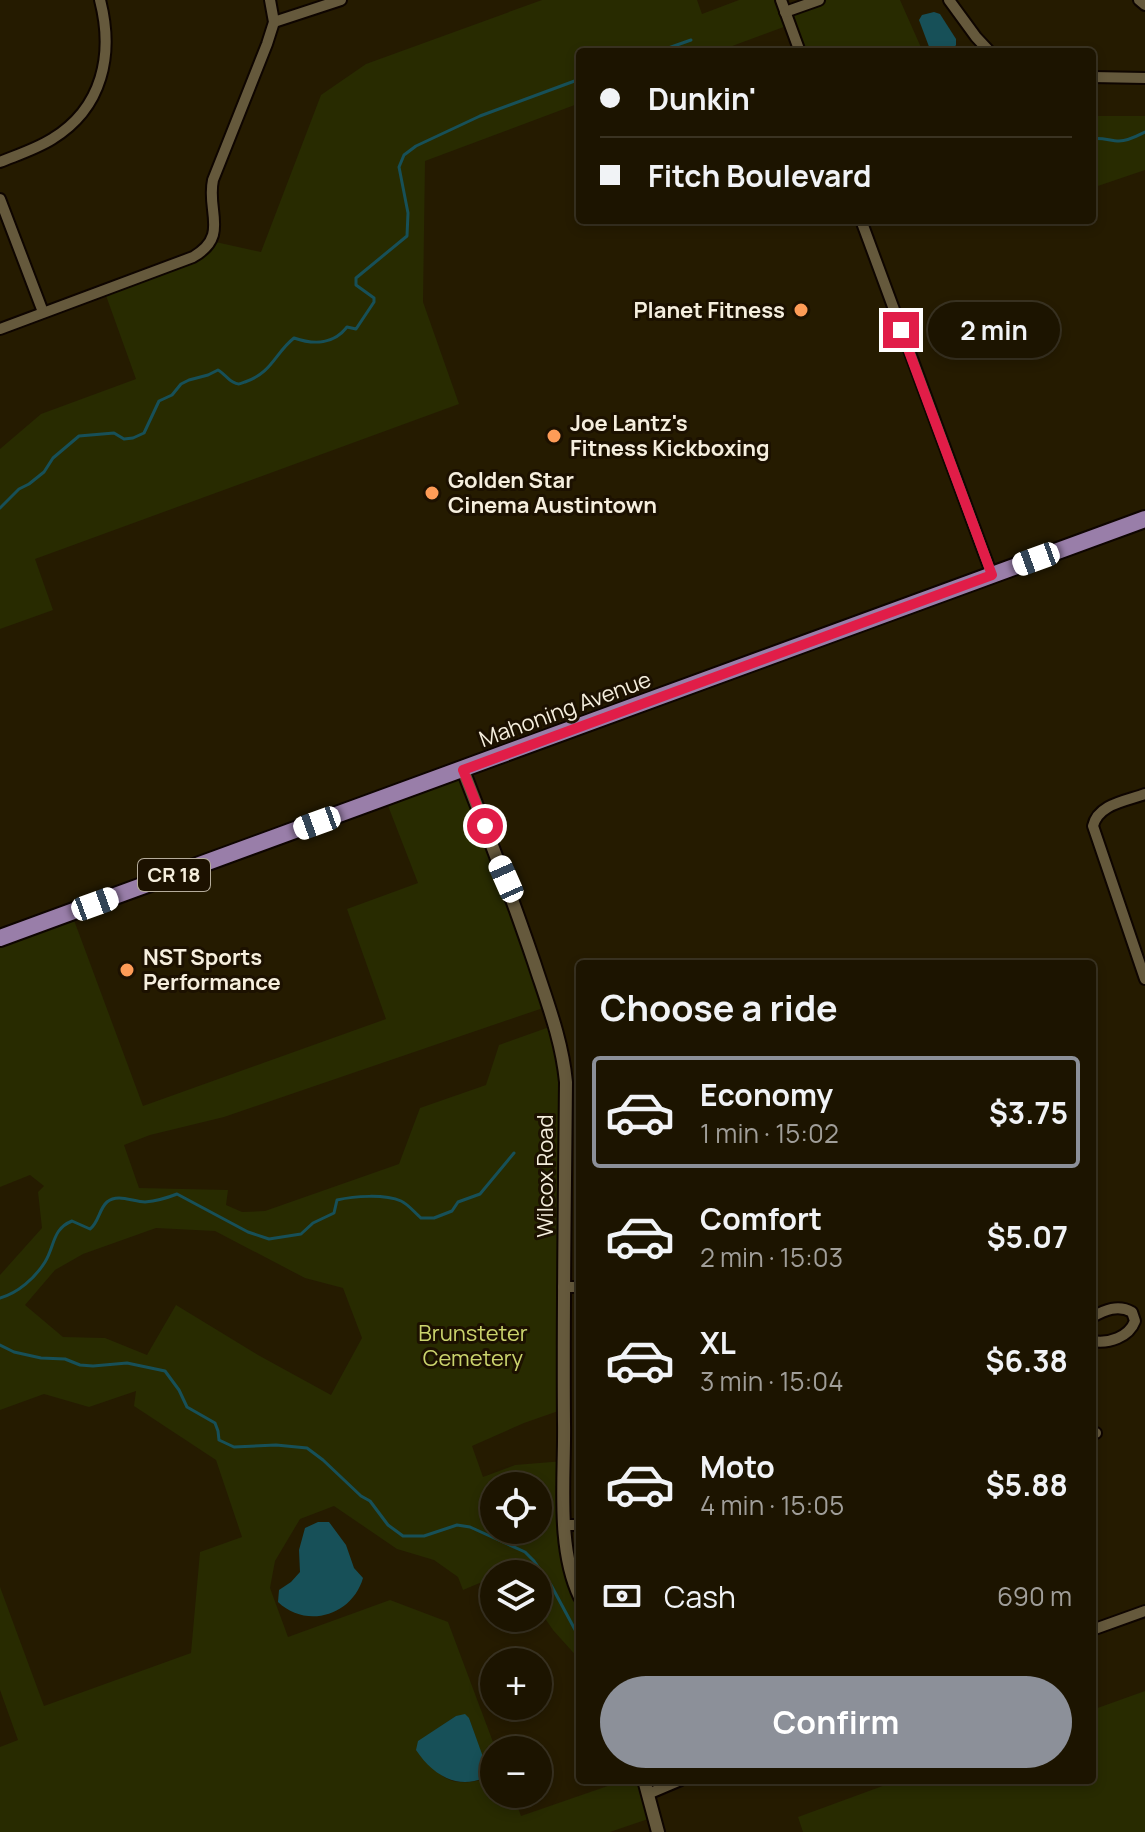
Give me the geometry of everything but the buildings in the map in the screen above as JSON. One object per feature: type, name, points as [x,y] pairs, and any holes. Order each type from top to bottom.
[{"type":"main road","name":"Mahoning Avenue","points":[[0,938],[1145,519]]},
{"type":"street","points":[[0,162],[55,137],[88,104],[98,84],[106,54],[107,31],[100,0]]},
{"type":"street","points":[[0,329],[193,257],[207,246],[216,225],[211,194],[213,180],[274,22],[270,0]]},
{"type":"street","points":[[274,22],[341,0]]},
{"type":"street","points":[[781,0],[798,48]]},
{"type":"street","points":[[785,12],[819,0]]},
{"type":"street","points":[[949,0],[986,48]]},
{"type":"street","points":[[1139,0],[1145,5]]},
{"type":"street","points":[[1096,77],[1145,78]]},
{"type":"street","points":[[0,199],[43,312]]},
{"type":"street","points":[[862,224],[992,575]]},
{"type":"street","name":"Wilcox Road","points":[[463,770],[506,879],[556,1026],[566,1082],[563,1287],[565,1525],[569,1562],[576,1584]]},
{"type":"street","points":[[1145,794],[1104,809],[1095,818],[1093,830],[1145,979]]},
{"type":"street","points":[[563,1287],[576,1287]]},
{"type":"street","points":[[1096,1315],[1123,1308],[1132,1312],[1135,1321],[1123,1336],[1096,1341]]},
{"type":"street","points":[[565,1525],[576,1525]]},
{"type":"street","points":[[1096,1629],[1145,1611]]},
{"type":"street","points":[[647,1784],[658,1832]]},
{"type":"green space","points":[[542,0],[697,0],[702,14],[739,0],[781,0],[785,12],[819,0],[900,0],[921,48],[798,48],[789,25],[727,48],[576,48],[576,104],[425,161],[423,302],[459,404],[35,559],[53,610],[0,629],[0,449],[41,414],[136,379],[104,290],[193,257],[211,241],[261,252],[321,95],[366,64]]},
{"type":"green space","points":[[1096,116],[1145,116],[1145,170],[1096,187]]},
{"type":"green space","name":"Brunsteter Cemetery","points":[[463,770],[549,1006],[224,1117],[150,1135],[124,1145],[139,1188],[228,1190],[226,1205],[242,1212],[265,1211],[399,1164],[420,1108],[486,1085],[499,1045],[555,1025],[560,1045],[564,1409],[472,1446],[481,1472],[480,1544],[552,1544],[552,1472],[496,1472],[515,1465],[564,1461],[564,1503],[576,1574],[576,1656],[552,1629],[552,1560],[480,1560],[480,1583],[463,1590],[458,1577],[434,1560],[397,1549],[334,1506],[300,1519],[275,1561],[270,1588],[288,1637],[390,1600],[448,1622],[480,1707],[480,1720],[485,1720],[491,1736],[480,1736],[480,1750],[469,1718],[456,1716],[418,1742],[436,1769],[449,1780],[480,1780],[480,1808],[518,1808],[521,1816],[552,1808],[552,1805],[613,1784],[645,1784],[654,1817],[610,1832],[0,1832],[0,1747],[18,1740],[0,1690],[0,1587],[44,1706],[191,1653],[200,1552],[242,1537],[216,1460],[134,1406],[136,1391],[89,1407],[44,1394],[0,1410],[0,1275],[42,1228],[38,1192],[44,1186],[30,1175],[0,1187],[0,938],[71,912],[143,1106],[386,1019],[347,909],[418,883],[385,798]],"holes":[[[156,1228],[215,1231],[305,1278],[343,1288],[362,1338],[331,1395],[176,1305],[147,1355],[105,1338],[63,1337],[25,1305],[55,1270],[83,1254]]]},
{"type":"green space","points":[[1145,1691],[1145,1832],[803,1832],[798,1817],[888,1784],[1096,1784],[1096,1709]]},
{"type":"water","points":[[940,14],[956,39],[954,48],[930,48],[919,20],[922,15]]},
{"type":"water","points":[[318,1522],[329,1522],[346,1545],[354,1568],[363,1578],[349,1602],[339,1609],[327,1614],[302,1615],[278,1602],[279,1590],[300,1572],[299,1550],[305,1528]]},
{"type":"water","points":[[465,1714],[469,1718],[480,1749],[480,1779],[475,1781],[446,1778],[422,1759],[416,1750],[418,1741],[456,1716]]},
{"type":"waterway","points":[[668,48],[691,40]]},
{"type":"waterway","points":[[0,508],[19,489],[44,472],[53,458],[79,436],[114,433],[124,439],[144,433],[159,401],[172,395],[181,384],[218,370],[233,382],[242,383],[267,368],[294,338],[323,342],[336,337],[347,327],[356,329],[374,302],[374,298],[356,285],[356,278],[407,236],[408,213],[399,167],[404,155],[416,146],[480,116],[576,80]]},
{"type":"waterway","points":[[1096,138],[1122,141],[1145,132]]},
{"type":"waterway","points":[[0,1298],[20,1289],[36,1274],[66,1224],[72,1221],[90,1229],[111,1199],[145,1202],[177,1194],[248,1232],[269,1239],[301,1234],[313,1223],[334,1213],[337,1200],[352,1197],[394,1199],[406,1204],[421,1218],[434,1218],[452,1211],[458,1202],[480,1194],[514,1153]]},
{"type":"waterway","points":[[0,1345],[14,1352],[65,1359],[80,1365],[127,1363],[165,1371],[187,1407],[215,1423],[219,1440],[234,1447],[276,1445],[307,1448],[370,1501],[388,1525],[403,1536],[424,1536],[457,1525],[470,1527],[525,1552],[551,1585],[576,1632]]},
{"type":"place","name":"Planet Fitness","points":[[801,310]]},
{"type":"place","name":"Joe Lantz's Fitness Kickboxing","points":[[554,436]]},
{"type":"place","name":"Golden Star Cinema Austintown","points":[[432,493]]},
{"type":"place","name":"NST Sports Performance","points":[[127,970]]},
{"type":"route","points":[[485,826],[463,770],[992,575],[901,330]]}]
